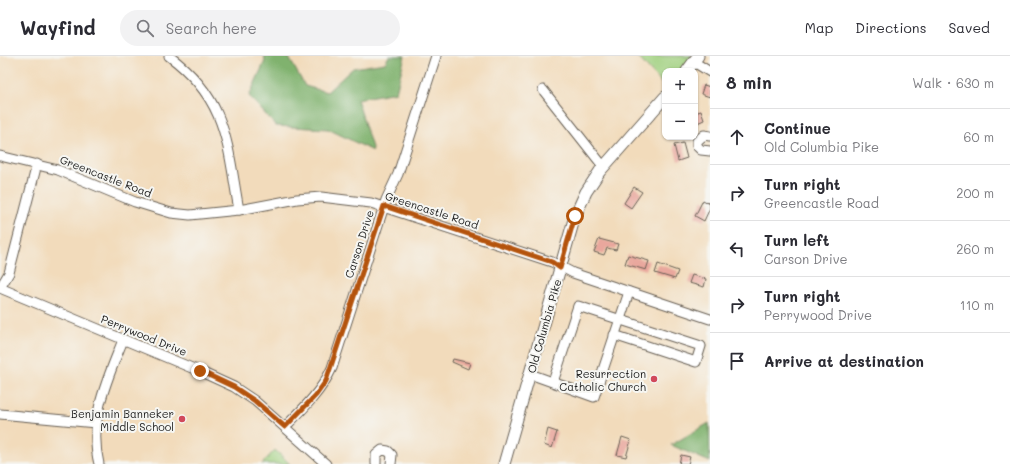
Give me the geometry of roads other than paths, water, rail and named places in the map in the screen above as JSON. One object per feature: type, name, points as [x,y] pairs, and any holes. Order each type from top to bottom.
[{"type":"main road","name":"Old Columbia Pike","points":[[504,464],[575,216],[586,192],[604,166],[662,100]]},
{"type":"street","points":[[169,56],[201,84],[221,121],[239,210]]},
{"type":"street","name":"Carson Drive","points":[[285,427],[316,395],[329,374],[384,206],[398,174],[436,56]]},
{"type":"street","points":[[693,63],[710,72]]},
{"type":"street","points":[[543,90],[604,166]]},
{"type":"street","points":[[710,136],[704,135],[697,141],[697,146],[701,150],[710,151]]},
{"type":"street","name":"Greencastle Road","points":[[0,156],[58,170],[135,202],[171,213],[190,215],[239,210],[297,199],[321,197],[344,198],[384,206],[545,260],[560,268],[710,319]]},
{"type":"street","points":[[0,288],[9,273],[37,164]]},
{"type":"street","name":"Perrywood Drive","points":[[0,288],[122,340],[200,371],[234,387],[255,401],[326,464]]},
{"type":"street","points":[[530,374],[594,397],[629,292]]},
{"type":"street","points":[[553,382],[578,306],[701,346],[696,362],[614,335]]},
{"type":"street","points":[[99,464],[96,443],[98,408],[103,389],[122,340]]},
{"type":"street","points":[[0,414],[96,423]]},
{"type":"street","points":[[376,464],[376,455],[382,450],[388,451],[392,456],[391,464]]},
{"type":"place","name":"Resurrection Catholic Church","points":[[654,379]]},
{"type":"place","name":"Benjamin Banneker Middle School","points":[[182,419]]}]
